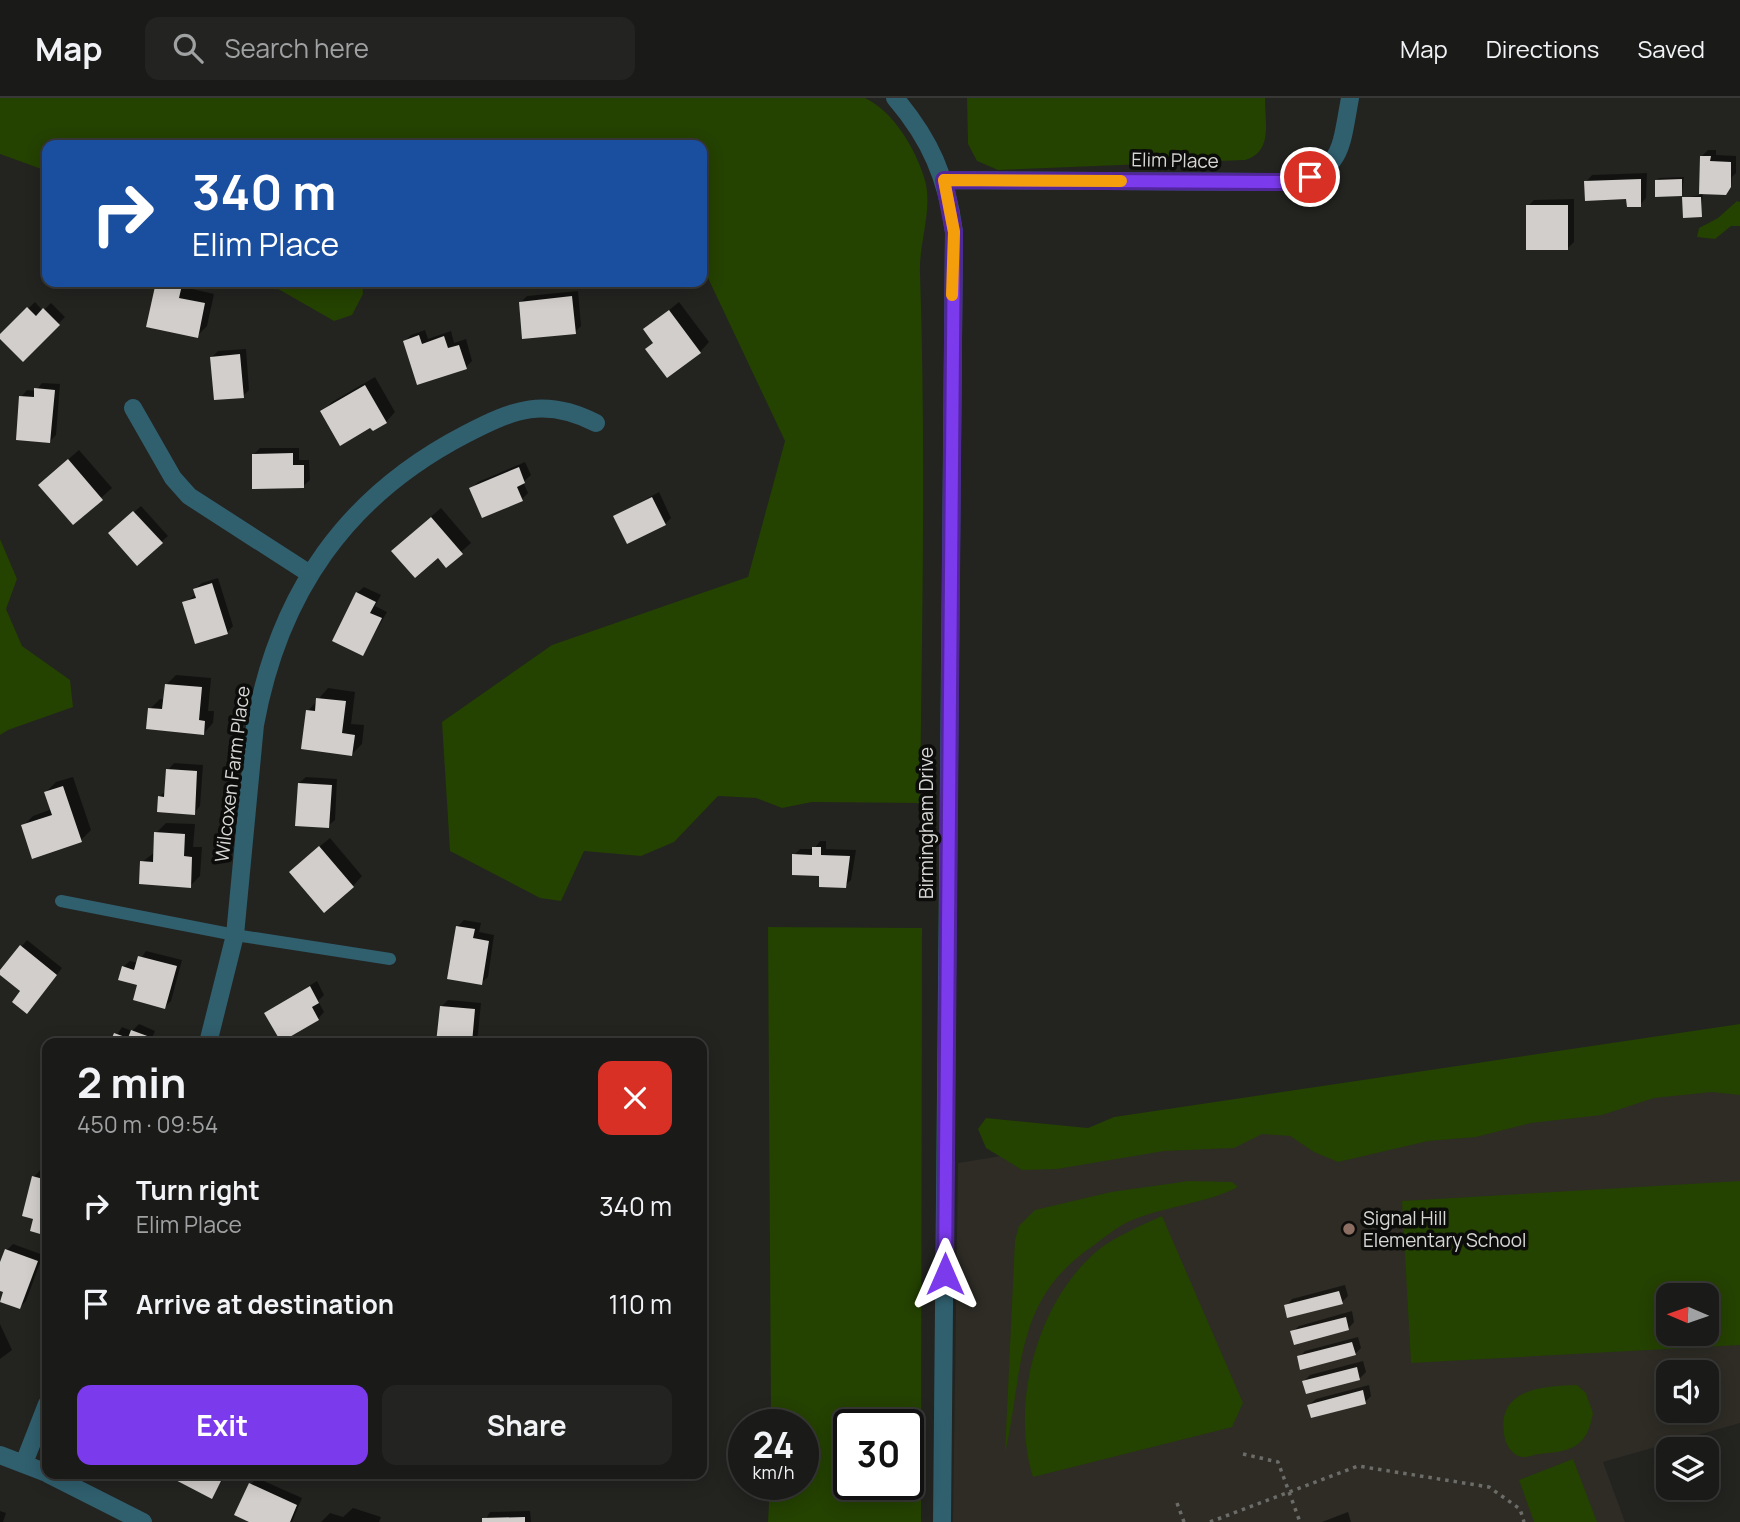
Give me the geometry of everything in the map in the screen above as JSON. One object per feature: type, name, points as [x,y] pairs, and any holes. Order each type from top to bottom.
[{"type":"street","name":"Birmingham Drive","points":[[895,98],[921,132],[944,180],[954,232],[942,1522]]},
{"type":"street","name":"Elim Place","points":[[944,180],[1283,182],[1310,177],[1322,172],[1337,153],[1350,98]]},
{"type":"street","name":"Wilcoxen Farm Place","points":[[209,1038],[235,935],[255,725],[261,692],[279,633],[310,574],[332,542],[368,500],[404,470],[499,416],[525,408],[551,407],[576,412],[596,423]]},
{"type":"street","points":[[133,408],[167,468],[189,496],[310,574]]},
{"type":"street","points":[[24,1463],[42,1417]]},
{"type":"street","points":[[0,1455],[42,1470]]},
{"type":"street","points":[[60,1479],[143,1522]]},
{"type":"lane","points":[[61,901],[235,935],[390,959]]},
{"type":"path","points":[[1243,1454],[1278,1462],[1300,1522]]},
{"type":"path","points":[[1210,1522],[1358,1466],[1489,1487],[1520,1509],[1524,1522]]},
{"type":"path","points":[[1177,1503],[1184,1522]]},
{"type":"shaded area","name":"Signal Hill Elementary School","points":[[1740,1035],[1740,1423],[1691,1437],[1656,1437],[1656,1447],[1603,1462],[1625,1522],[953,1522],[958,1163]]},
{"type":"green space","points":[[0,98],[865,98],[875,104],[894,121],[909,143],[927,188],[927,212],[920,260],[923,471],[920,803],[812,802],[782,808],[756,798],[718,796],[674,842],[641,856],[584,851],[561,901],[540,898],[450,851],[442,722],[552,645],[748,577],[785,441],[707,278],[707,140],[42,140],[42,169],[0,154]]},
{"type":"green space","points":[[967,98],[1265,98],[1266,135],[1260,150],[1245,160],[998,170],[977,161],[968,144]]},
{"type":"green space","points":[[1737,201],[1740,202],[1740,226],[1731,226],[1715,239],[1697,237],[1699,228],[1718,218]]},
{"type":"green space","points":[[275,287],[362,287],[363,294],[352,315],[334,321]]},
{"type":"green space","points":[[0,539],[17,579],[6,609],[22,646],[70,680],[73,707],[0,735]]},
{"type":"green space","points":[[768,927],[922,928],[921,1409],[833,1409],[833,1500],[921,1500],[921,1522],[768,1522],[769,1500],[819,1500],[819,1409],[771,1409]]},
{"type":"green space","points":[[1740,1024],[1740,1095],[1712,1092],[1654,1098],[1602,1115],[1531,1123],[1476,1137],[1428,1141],[1338,1162],[1314,1152],[1290,1136],[1262,1134],[1234,1148],[1164,1151],[1057,1169],[1022,1170],[986,1148],[978,1129],[986,1118],[1088,1128],[1114,1117]]},
{"type":"green space","points":[[1189,1181],[1232,1182],[1238,1187],[1125,1224],[1065,1269],[1047,1291],[1034,1315],[1026,1340],[1005,1453],[1015,1240],[1019,1226],[1035,1210],[1111,1192]]},
{"type":"green space","points":[[1740,1181],[1740,1345],[1411,1363],[1402,1201]]},
{"type":"green space","points":[[1162,1216],[1243,1403],[1232,1427],[1033,1477],[1025,1418],[1027,1387],[1044,1326],[1058,1298],[1076,1272],[1097,1251],[1120,1236]]},
{"type":"green space","points":[[1577,1385],[1586,1393],[1593,1413],[1581,1441],[1568,1449],[1526,1457],[1518,1456],[1508,1447],[1504,1419],[1508,1407],[1515,1399],[1538,1389]]},
{"type":"green space","points":[[1573,1459],[1597,1522],[1534,1522],[1519,1480]]},
{"type":"building","points":[[1700,156],[1711,156],[1710,161],[1731,162],[1731,187],[1726,195],[1699,194]]},
{"type":"building","points":[[1641,179],[1641,207],[1627,207],[1626,199],[1585,201],[1584,181]]},
{"type":"building","points":[[1682,179],[1682,196],[1655,197],[1655,180]]},
{"type":"building","points":[[1682,197],[1701,197],[1702,217],[1683,218]]},
{"type":"building","points":[[1526,205],[1568,205],[1568,250],[1526,250]]},
{"type":"building","points":[[155,287],[182,287],[179,298],[205,303],[198,338],[146,327]]},
{"type":"building","points":[[572,296],[576,334],[522,339],[519,302]]},
{"type":"building","points":[[27,307],[36,316],[43,308],[60,325],[23,362],[0,339],[0,334]]},
{"type":"building","points":[[669,310],[701,353],[667,378],[645,349],[653,343],[643,329]]},
{"type":"building","points":[[419,335],[422,344],[444,336],[448,348],[459,345],[467,369],[417,385],[403,341]]},
{"type":"building","points":[[240,354],[244,398],[214,400],[210,357]]},
{"type":"building","points":[[365,385],[387,423],[373,431],[370,428],[340,446],[320,411]]},
{"type":"building","points":[[34,388],[55,390],[50,443],[16,440],[19,396],[34,397]]},
{"type":"building","points":[[293,453],[293,465],[304,465],[304,488],[252,489],[252,454]]},
{"type":"building","points":[[68,459],[103,500],[73,525],[38,485]]},
{"type":"building","points":[[519,467],[525,483],[517,487],[523,501],[482,518],[469,488]]},
{"type":"building","points":[[652,497],[666,525],[627,544],[613,516]]},
{"type":"building","points":[[133,511],[163,543],[137,566],[108,533]]},
{"type":"building","points":[[431,517],[463,554],[446,568],[438,558],[415,578],[391,551]]},
{"type":"building","points":[[212,583],[228,634],[195,644],[182,602],[196,598],[193,589]]},
{"type":"building","points":[[356,592],[376,602],[370,613],[382,618],[363,656],[332,641]]},
{"type":"building","points":[[165,684],[202,687],[199,720],[205,721],[204,735],[146,729],[148,708],[162,709]]},
{"type":"building","points":[[316,698],[346,701],[342,733],[355,735],[352,756],[301,749],[306,710],[315,711]]},
{"type":"building","points":[[166,769],[197,771],[195,815],[157,812],[158,796],[164,797]]},
{"type":"building","points":[[298,783],[332,785],[329,828],[295,826]]},
{"type":"building","points":[[63,786],[82,842],[32,859],[21,825],[52,815],[44,792]]},
{"type":"building","points":[[154,832],[185,834],[184,856],[192,857],[191,888],[139,884],[140,861],[153,862]]},
{"type":"building","points":[[319,846],[354,887],[324,913],[289,872]]},
{"type":"building","points":[[812,847],[821,847],[821,855],[850,856],[846,888],[819,887],[819,876],[792,875],[792,854],[812,855]]},
{"type":"building","points":[[456,926],[475,929],[473,938],[489,941],[482,985],[447,979]]},
{"type":"building","points":[[20,945],[57,975],[27,1014],[12,1002],[20,991],[0,975],[0,970]]},
{"type":"building","points":[[138,956],[177,966],[165,1009],[133,1000],[137,985],[118,980],[122,966],[134,970]]},
{"type":"building","points":[[310,986],[319,1003],[312,1007],[319,1020],[288,1038],[279,1038],[264,1013]]},
{"type":"building","points":[[440,1006],[475,1009],[472,1038],[437,1038]]},
{"type":"building","points":[[131,1030],[150,1037],[150,1038],[128,1038]]},
{"type":"building","points":[[114,1033],[128,1038],[112,1038]]},
{"type":"building","points":[[32,1176],[42,1179],[42,1235],[30,1231],[33,1219],[22,1216]]},
{"type":"building","points":[[5,1249],[38,1261],[20,1309],[0,1302],[3,1292],[0,1291],[0,1262]]},
{"type":"building","points":[[1339,1291],[1343,1304],[1287,1318],[1284,1305]]},
{"type":"building","points":[[1346,1317],[1349,1330],[1294,1345],[1290,1331]]},
{"type":"building","points":[[1352,1342],[1356,1355],[1300,1370],[1297,1356]]},
{"type":"building","points":[[1357,1367],[1360,1380],[1306,1394],[1302,1381]]},
{"type":"building","points":[[1363,1390],[1366,1404],[1311,1418],[1307,1405]]},
{"type":"building","points":[[174,1479],[221,1481],[212,1499]]},
{"type":"building","points":[[249,1483],[297,1505],[290,1522],[249,1522],[234,1515]]},
{"type":"building","points":[[525,1517],[525,1522],[482,1522],[482,1518]]},
{"type":"slow traffic","points":[[952,295],[954,232],[944,180],[1121,181]]},
{"type":"place","name":"Signal Hill Elementary School","points":[[1349,1229]]},
{"type":"route","points":[[945,1274],[947,791],[952,525],[951,312],[954,232],[944,180],[1283,182],[1310,177]]}]
